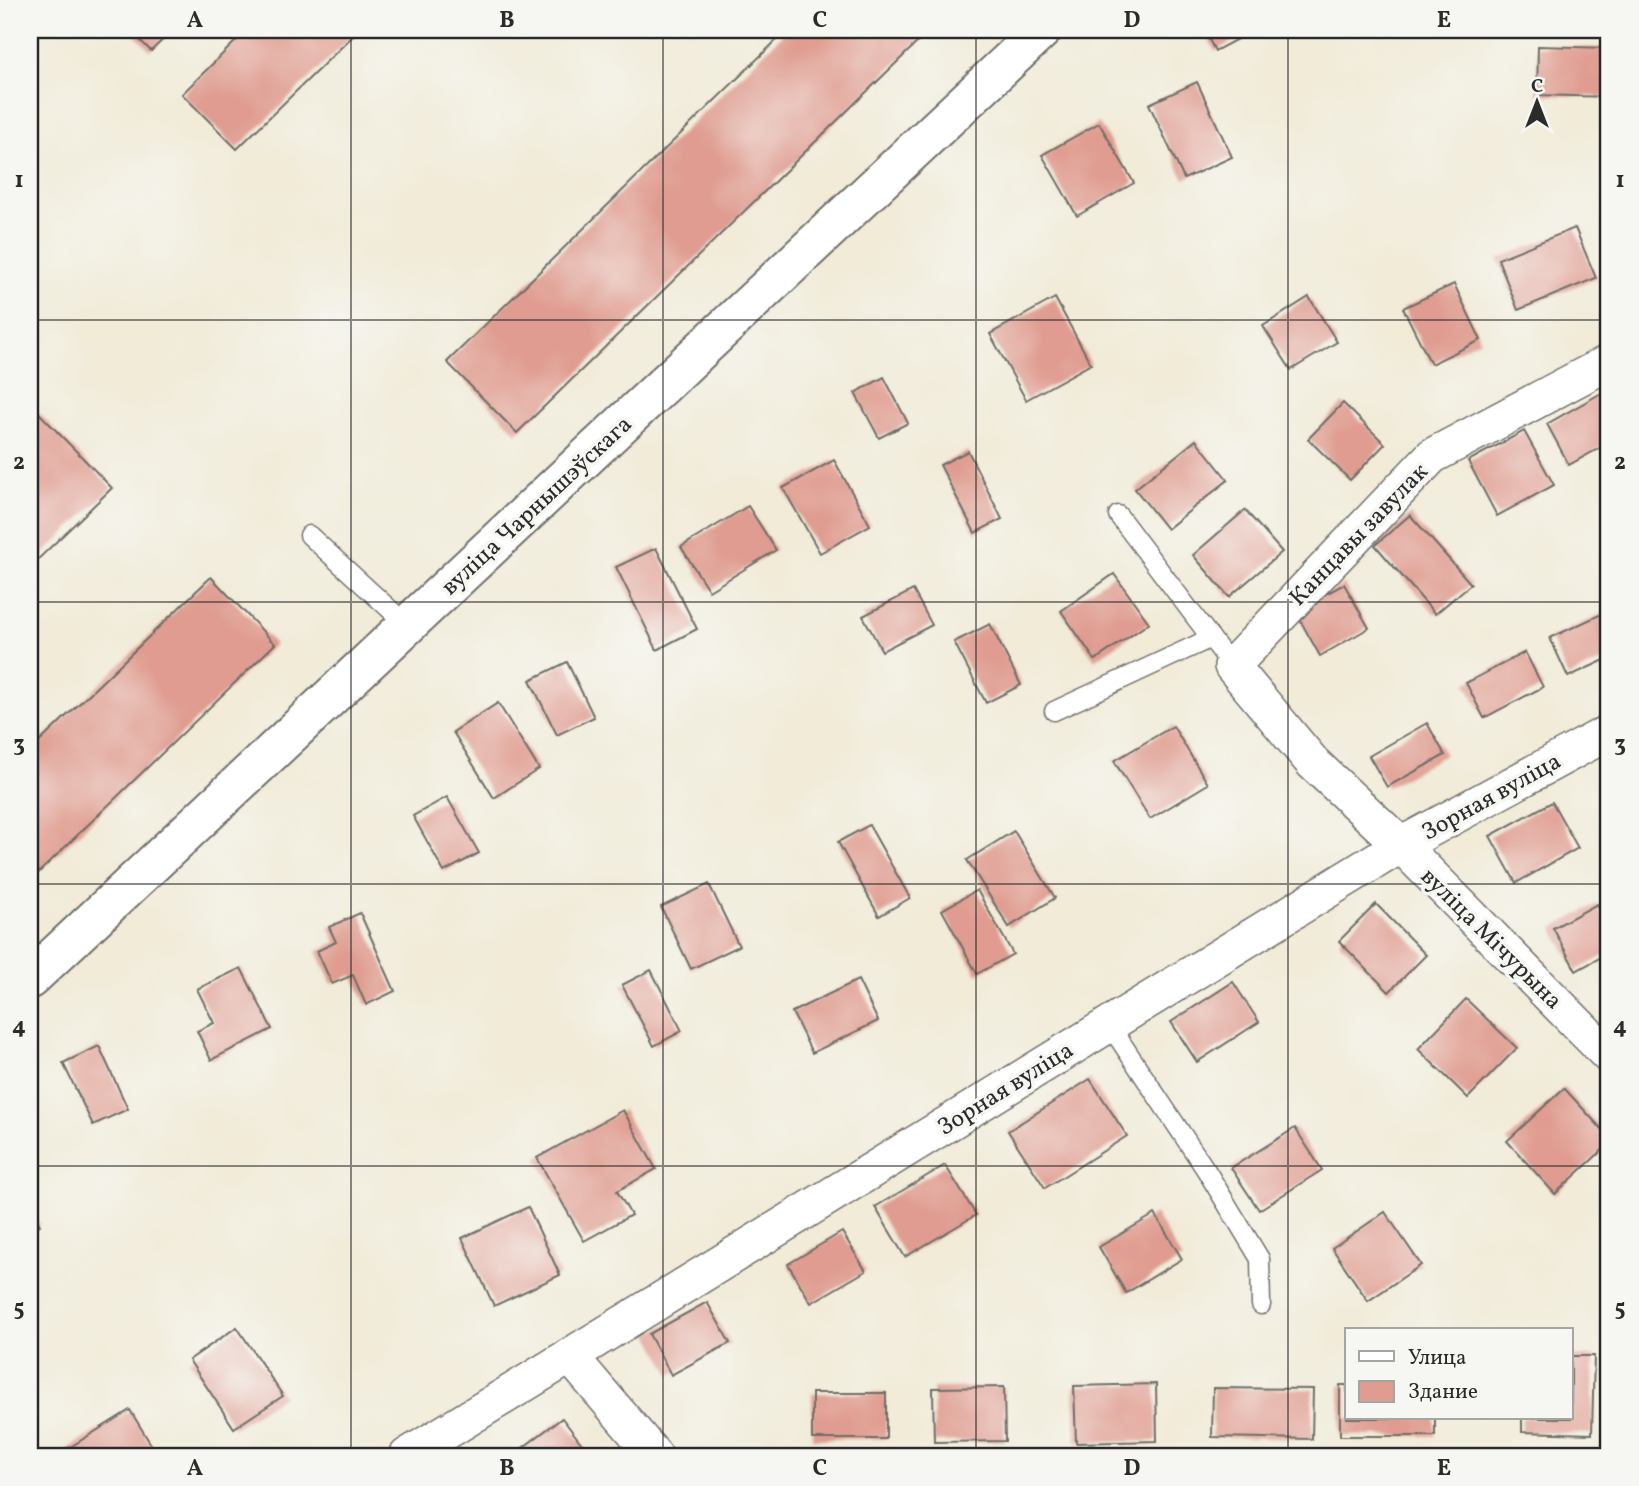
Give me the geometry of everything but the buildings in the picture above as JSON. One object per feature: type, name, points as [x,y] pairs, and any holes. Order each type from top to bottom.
[{"type":"main road","name":"вуліца Чарнышэўскага","points":[[30,979],[1042,30]]},
{"type":"street","name":"Канцавы завулак","points":[[1232,666],[1432,456],[1609,362]]},
{"type":"street","name":"вуліца Мічурына","points":[[1232,666],[1313,763],[1401,845],[1609,1056]]},
{"type":"street","name":"Зорная вуліца","points":[[407,1456],[1401,845],[1609,732]]},
{"type":"street","points":[[570,1356],[655,1456]]},
{"type":"lane","points":[[1118,514],[1232,666]]},
{"type":"lane","points":[[310,535],[408,626]]},
{"type":"lane","points":[[1054,711],[1211,638]]},
{"type":"lane","points":[[1110,1024],[1206,1170],[1259,1259],[1262,1305]]}]
